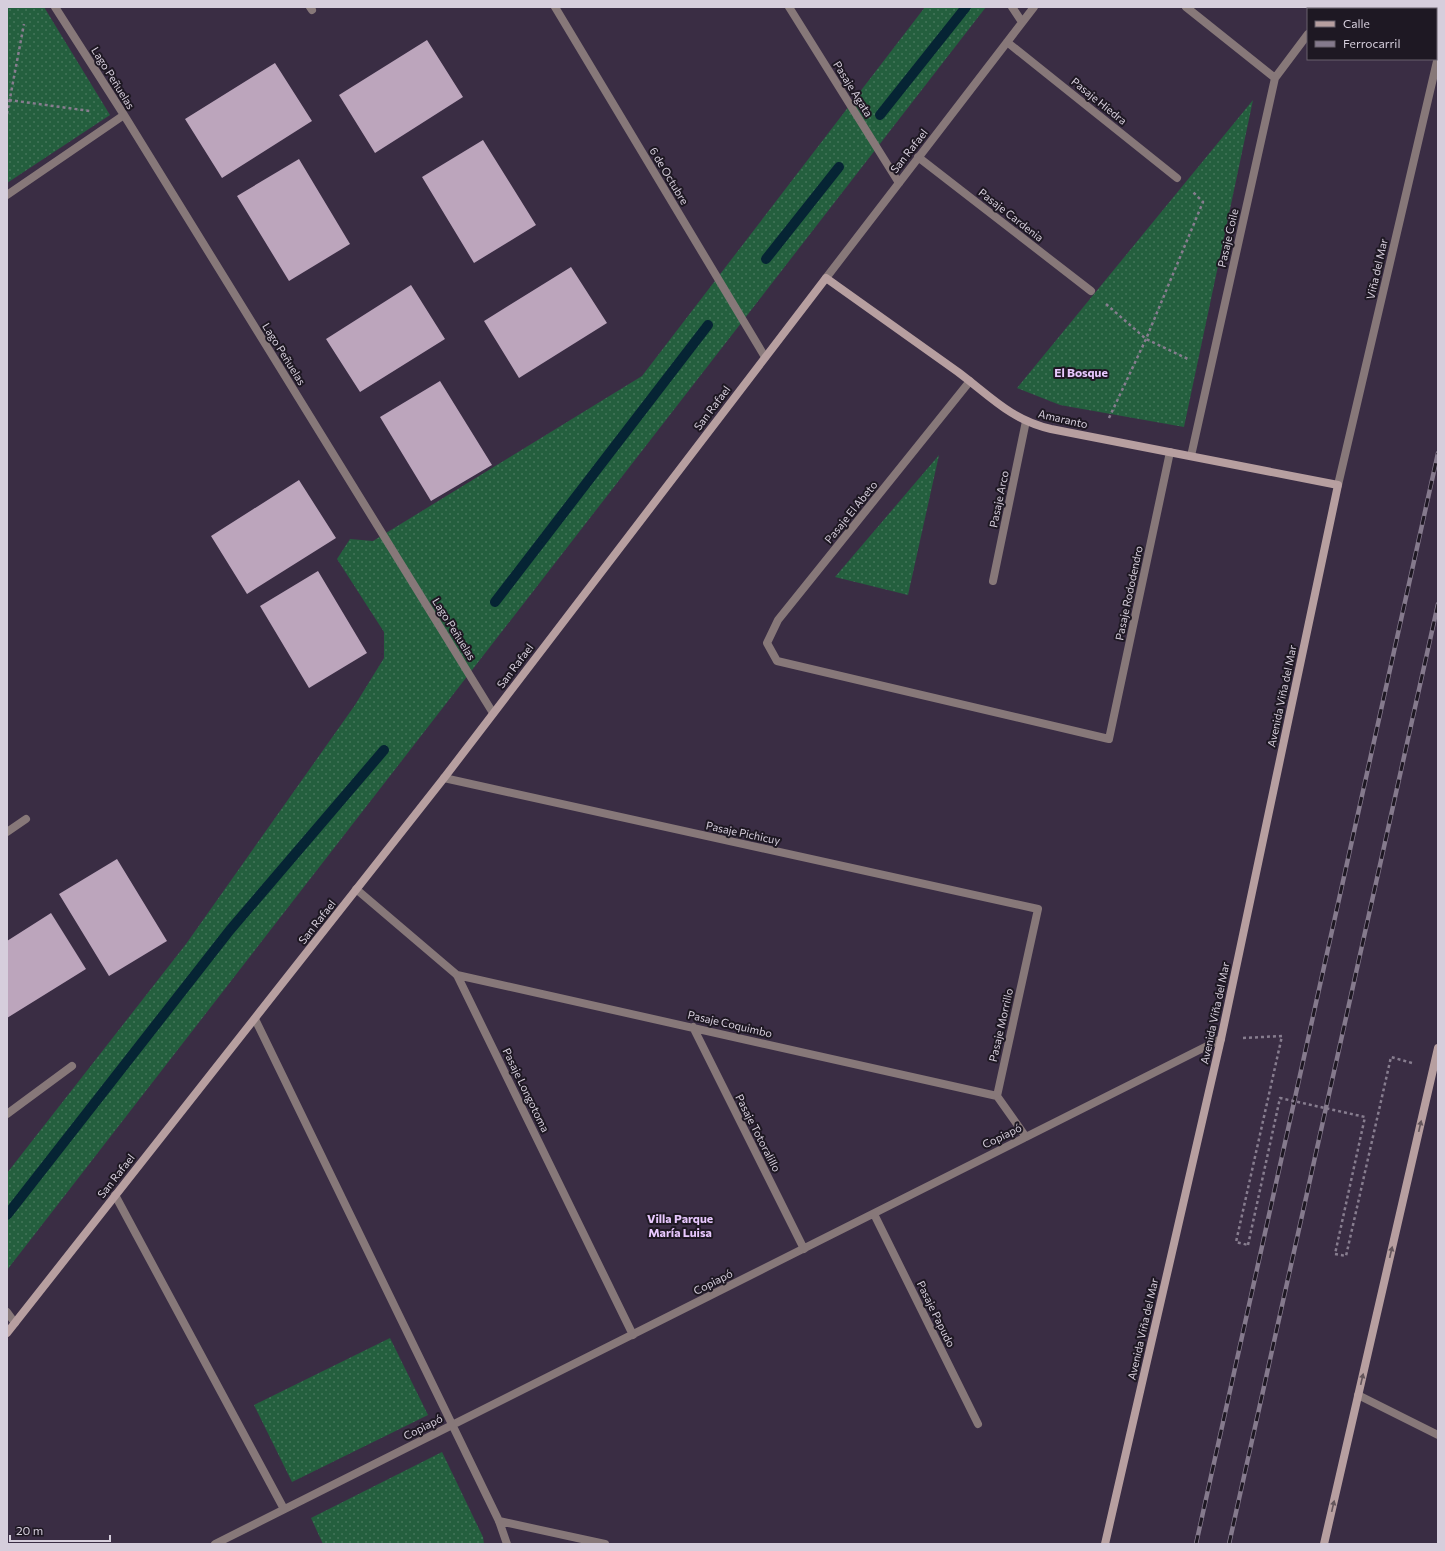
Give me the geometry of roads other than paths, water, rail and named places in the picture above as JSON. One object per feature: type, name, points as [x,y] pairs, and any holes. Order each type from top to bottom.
[{"type":"street","name":"Lago Peñuelas","points":[[55,7],[124,115],[493,712]]},
{"type":"street","name":"6 de Octubre","points":[[555,7],[765,357]]},
{"type":"street","name":"Pasaje Agata","points":[[789,7],[898,183]]},
{"type":"street","points":[[1012,7],[1022,22]]},
{"type":"street","name":"San Rafael","points":[[7,1333],[444,778],[1034,7]]},
{"type":"street","points":[[1186,7],[1275,78]]},
{"type":"street","name":"Pasaje Coile","points":[[1191,456],[1275,78],[1307,35]]},
{"type":"street","name":"Pasaje Hiedra","points":[[1008,42],[1177,178]]},
{"type":"street","name":"Viña del Mar","points":[[1338,485],[1438,57]]},
{"type":"street","points":[[7,195],[124,115]]},
{"type":"street","name":"Pasaje Cardenia","points":[[918,157],[1091,291]]},
{"type":"street","name":"Amaranto","points":[[826,278],[970,382],[1013,415],[1026,422],[1038,426],[1338,485]]},
{"type":"street","name":"Pasaje El Abeto","points":[[970,382],[778,620],[767,642],[777,661],[1109,739]]},
{"type":"street","name":"Pasaje Arco","points":[[993,581],[1026,422]]},
{"type":"street","name":"Pasaje Rododendro","points":[[1109,739],[1170,452]]},
{"type":"street","name":"Avenida Viña del Mar","points":[[1104,1544],[1221,1039],[1338,485]]},
{"type":"street","name":"Pasaje Pichicuy","points":[[444,778],[1038,909]]},
{"type":"street","points":[[7,832],[26,819]]},
{"type":"street","name":"Pasaje Longotoma","points":[[356,889],[457,975],[633,1335]]},
{"type":"street","name":"Pasaje Morrillo","points":[[997,1096],[1038,909]]},
{"type":"street","name":"Pasaje Coquimbo","points":[[457,975],[997,1096]]},
{"type":"street","points":[[255,1019],[499,1521],[507,1544]]},
{"type":"street","name":"Pasaje Totoralillo","points":[[693,1027],[804,1248]]},
{"type":"street","name":"Copiapó","points":[[215,1544],[1221,1039]]},
{"type":"street","points":[[1324,1544],[1438,1048]]},
{"type":"street","points":[[7,1114],[72,1066]]},
{"type":"street","points":[[997,1096],[1026,1137]]},
{"type":"street","points":[[115,1195],[284,1509]]},
{"type":"street","name":"Pasaje Papudo","points":[[874,1214],[978,1424]]},
{"type":"street","points":[[7,1312],[15,1324]]},
{"type":"street","points":[[1358,1395],[1438,1435]]},
{"type":"street","points":[[499,1521],[605,1544]]},
{"type":"waterway","points":[[880,115],[966,7]]},
{"type":"waterway","points":[[766,259],[839,167]]},
{"type":"waterway","points":[[495,602],[708,325]]},
{"type":"waterway","points":[[7,1215],[230,930],[384,750]]},
{"type":"railway","points":[[1196,1544],[1438,453]]},
{"type":"railway","points":[[1229,1544],[1438,604]]},
{"type":"district","name":"El Bosque","points":[[1081,373]]},
{"type":"district","name":"Villa Parque María Luisa","points":[[680,1226]]}]
